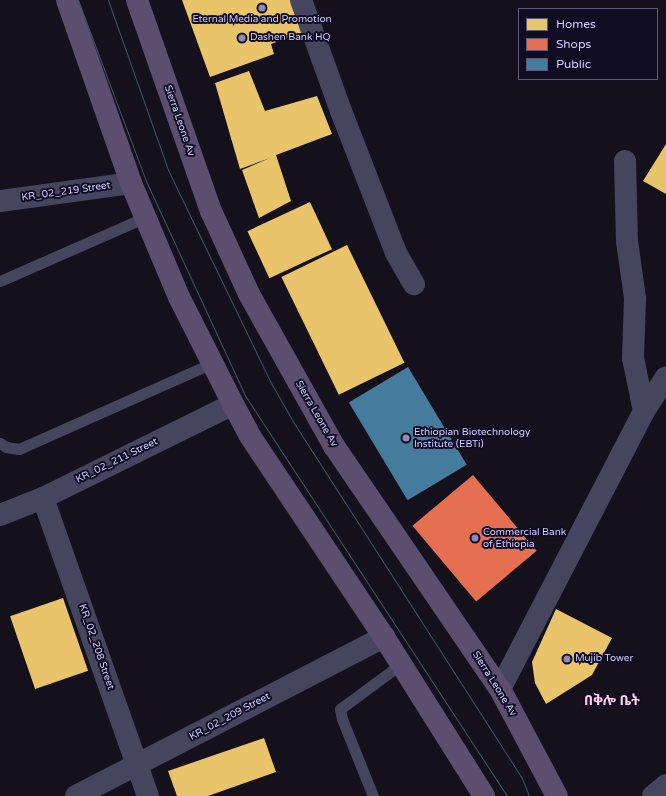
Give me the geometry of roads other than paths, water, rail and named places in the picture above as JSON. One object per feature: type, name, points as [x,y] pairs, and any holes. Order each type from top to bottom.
[{"type":"main road","points":[[67,0],[131,183],[179,297],[233,404],[271,469],[402,664],[484,796]]},
{"type":"main road","name":"Sierra Leone Av","points":[[137,0],[211,211],[249,294],[334,446],[500,689],[557,796]]},
{"type":"street","points":[[302,0],[341,111],[396,253],[414,284]]},
{"type":"street","points":[[625,161],[626,242],[635,298],[633,358],[644,411]]},
{"type":"street","name":"KR_02_219 Street","points":[[0,201],[131,183]]},
{"type":"street","points":[[500,689],[644,411],[666,377]]},
{"type":"street","name":"KR_02_211 Street","points":[[0,515],[43,498],[233,404]]},
{"type":"street","name":"KR_02_208 Street","points":[[43,498],[148,796]]},
{"type":"street","name":"KR_02_209 Street","points":[[76,796],[138,766],[384,637]]},
{"type":"street","points":[[653,796],[666,785]]},
{"type":"lane","points":[[0,281],[146,217]]},
{"type":"lane","points":[[0,443],[6,447],[19,449],[212,363]]},
{"type":"lane","points":[[373,796],[340,709],[402,664]]},
{"type":"tram line","points":[[78,0],[146,181],[246,397],[507,796]]},
{"type":"tram line","points":[[108,0],[169,172],[270,381],[294,423],[521,776],[529,796]]},
{"type":"place","name":"Eternal Media and Promotion","points":[[262,8]]},
{"type":"place","name":"Dashen Bank HQ","points":[[242,38]]},
{"type":"place","name":"Ethiopian Biotechnology Institute (EBTi)","points":[[406,438]]},
{"type":"place","name":"Commercial Bank of Ethiopia","points":[[475,538]]},
{"type":"place","name":"Mujib Tower","points":[[567,659]]},
{"type":"district","name":"በቅሎ ቤት","points":[[612,701]]}]
